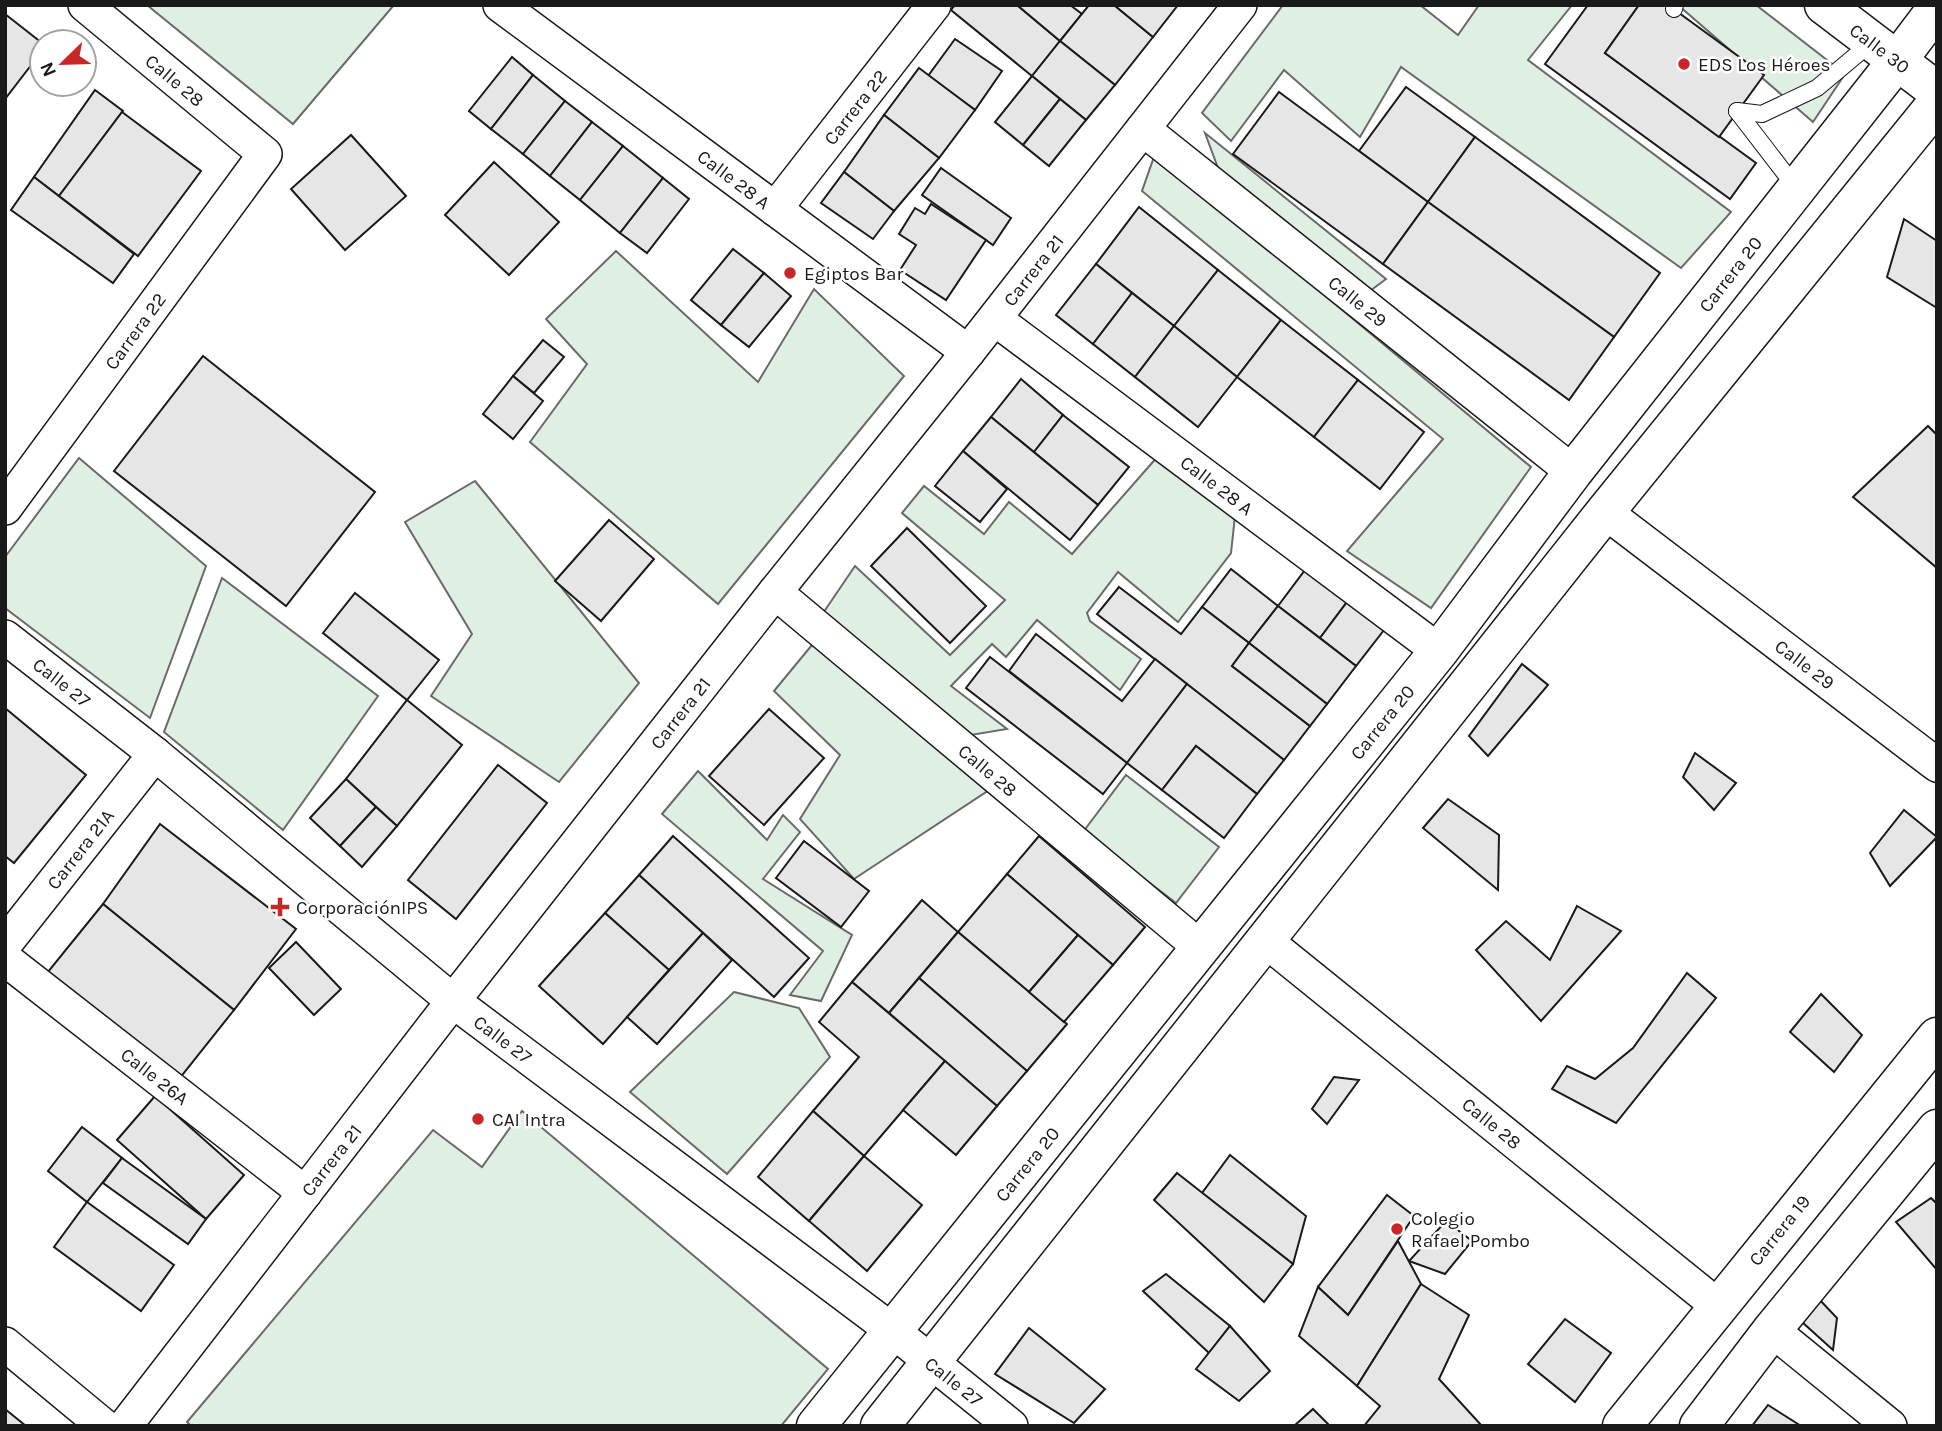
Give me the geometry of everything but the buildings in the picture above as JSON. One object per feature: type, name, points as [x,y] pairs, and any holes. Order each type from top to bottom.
[{"type":"main road","name":"Calle 30","points":[[1824,5],[1937,91]]},
{"type":"main road","name":"Carrera 20","points":[[816,1426],[1439,650],[1573,472],[1797,189],[1884,52],[1926,17]]},
{"type":"main road","points":[[880,1426],[1605,512],[1937,103]]},
{"type":"main road","name":"Carrera 19","points":[[1622,1426],[1937,1037]]},
{"type":"main road","points":[[1699,1426],[1772,1329],[1937,1129]]},
{"type":"street","name":"Calle 28","points":[[85,5],[265,154]]},
{"type":"street","name":"Calle 28 A","points":[[500,5],[968,352]]},
{"type":"street","name":"Carrera 22","points":[[775,209],[934,5]]},
{"type":"street","name":"Carrera 21","points":[[125,1426],[453,1001],[775,592],[995,319],[1240,5]]},
{"type":"street","name":"Calle 29","points":[[1143,130],[1573,472]]},
{"type":"street","name":"Carrera 22","points":[[5,508],[265,154]]},
{"type":"street","name":"Calle 28 A","points":[[995,319],[1439,650]]},
{"type":"street","name":"Calle 29","points":[[1605,512],[1937,765]]},
{"type":"street","name":"Calle 28","points":[[775,592],[1201,948]]},
{"type":"street","name":"Calle 27","points":[[5,637],[155,754],[453,1001],[893,1331],[1011,1426]]},
{"type":"street","name":"Carrera 21A","points":[[5,944],[155,754]]},
{"type":"street","name":"Calle 28","points":[[1266,941],[1718,1306]]},
{"type":"street","name":"Calle 26A","points":[[5,959],[305,1193]]},
{"type":"street","points":[[1772,1329],[1891,1426]]},
{"type":"street","points":[[5,1344],[104,1426]]},
{"type":"lane","points":[[1797,189],[1737,111],[1762,114],[1884,52]]},
{"type":"green space","points":[[147,5],[394,5],[293,124]]},
{"type":"green space","points":[[1283,5],[1420,5],[1458,35],[1479,5],[1572,5],[1528,60],[1731,212],[1681,268],[1401,67],[1360,137],[1284,70],[1231,141],[1202,113]]},
{"type":"green space","points":[[1678,5],[1756,5],[1845,74],[1813,122]]},
{"type":"green space","points":[[1205,133],[1386,279],[1366,294],[1221,176]]},
{"type":"green space","points":[[1155,154],[1531,467],[1431,608],[1347,551],[1443,439],[1142,191]]},
{"type":"green space","points":[[616,251],[758,382],[814,289],[904,376],[718,604],[530,442],[587,364],[546,319]]},
{"type":"green space","points":[[1159,455],[1235,516],[1231,553],[1178,622],[1118,572],[1087,613],[1090,621],[1141,659],[1120,690],[1037,620],[1006,657],[992,644],[951,686],[1007,729],[959,737],[817,622],[855,566],[950,655],[1005,600],[902,513],[924,486],[984,534],[1009,502],[1072,554]]},
{"type":"green space","points":[[79,458],[206,566],[150,718],[5,608],[5,557]]},
{"type":"green space","points":[[475,481],[639,683],[559,782],[431,696],[472,634],[405,522]]},
{"type":"green space","points":[[222,578],[378,696],[283,830],[164,732]]},
{"type":"green space","points":[[821,634],[989,790],[854,879],[800,819],[840,755],[774,691]]},
{"type":"green space","points":[[698,771],[767,840],[783,815],[800,832],[763,879],[852,935],[821,1001],[790,995],[823,951],[662,814]]},
{"type":"green space","points":[[1126,775],[1219,847],[1176,903],[1083,832]]},
{"type":"green space","points":[[734,992],[799,1008],[830,1057],[727,1174],[630,1092]]},
{"type":"green space","points":[[522,1111],[828,1369],[781,1426],[191,1426],[187,1422],[433,1130],[482,1167]]},
{"type":"place","name":"EDS Los Héroes","points":[[1684,64]]},
{"type":"place","name":"Egiptos Bar","points":[[790,273]]},
{"type":"place","name":"CorporaciónIPS","points":[[280,907]]},
{"type":"place","name":"CAI Intra","points":[[478,1119]]},
{"type":"place","name":"Colegio Rafael Pombo","points":[[1397,1229]]}]
